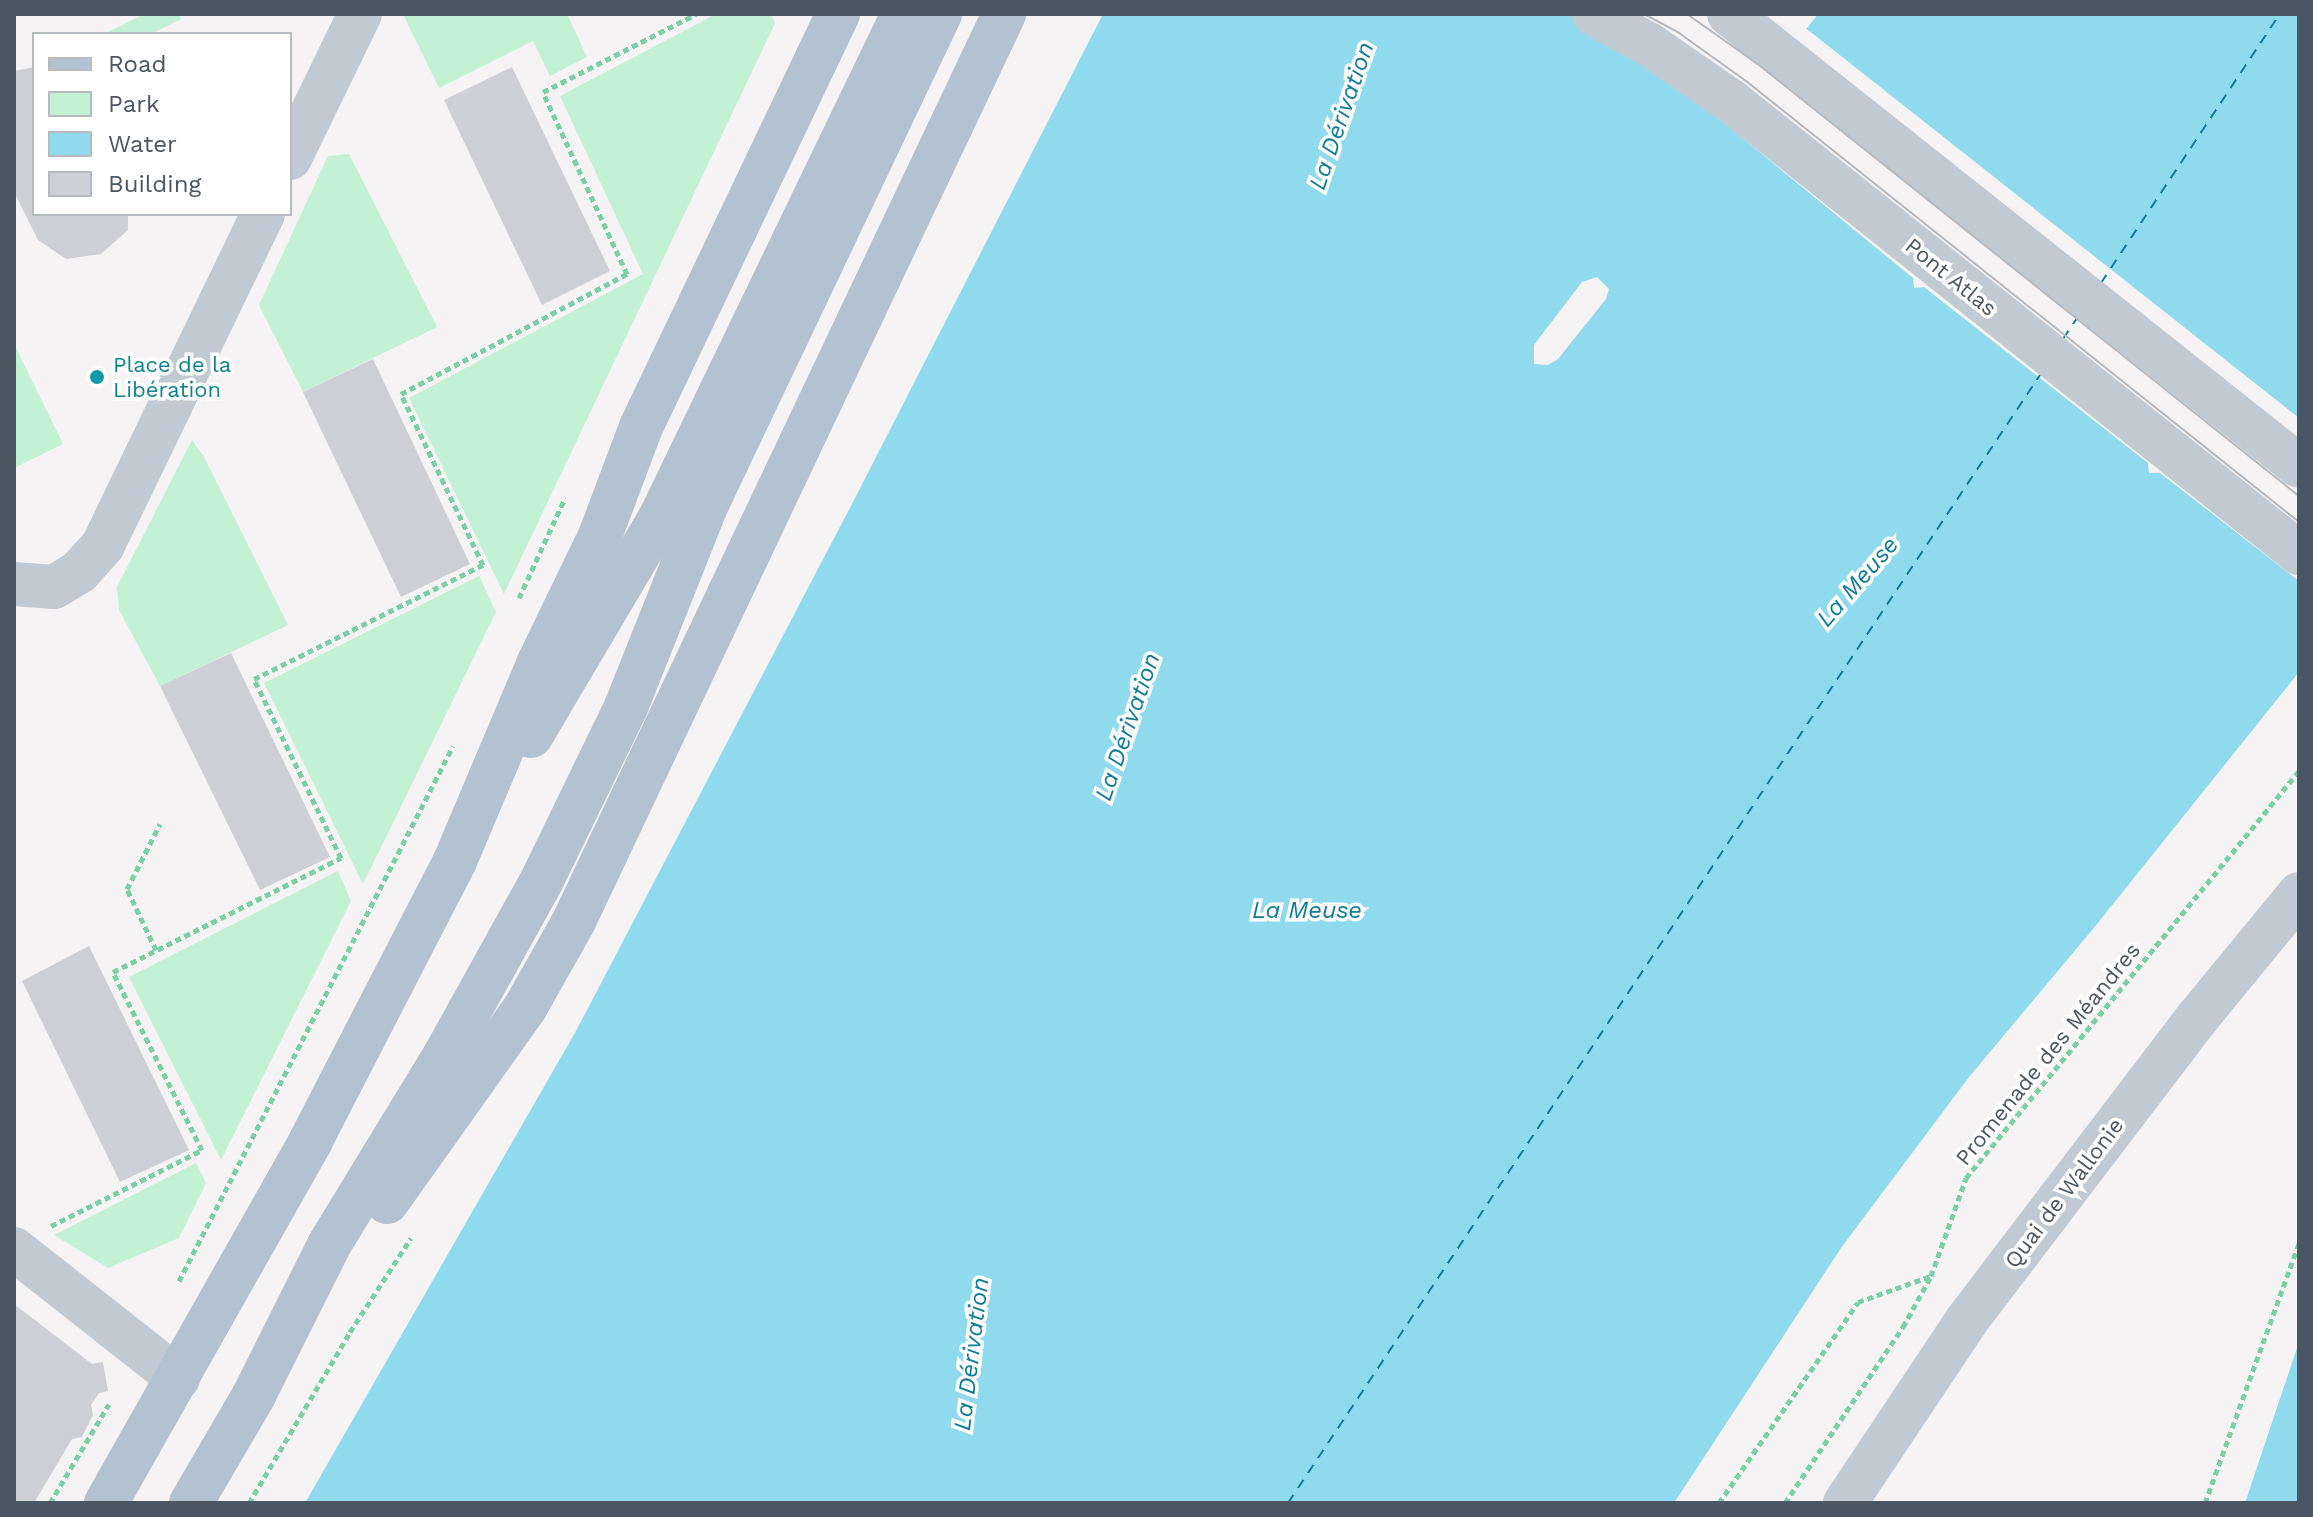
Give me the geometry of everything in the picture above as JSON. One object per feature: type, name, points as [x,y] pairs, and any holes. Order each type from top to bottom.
[{"type":"main road","points":[[455,861],[539,662],[600,536],[641,427],[838,14]]},
{"type":"main road","points":[[106,1503],[326,1113],[455,861],[661,516],[903,14]]},
{"type":"main road","points":[[191,1503],[254,1395],[329,1245],[445,1055],[542,880],[626,707],[713,493],[940,14]]},
{"type":"main road","points":[[254,1395],[525,1008],[557,953],[1004,14]]},
{"type":"street","points":[[292,154],[360,14]]},
{"type":"street","points":[[1729,14],[2299,466]]},
{"type":"street","name":"Pont Atlas","points":[[1600,17],[1671,58],[1731,101],[2299,553]]},
{"type":"street","points":[[14,584],[54,587],[79,572],[103,545],[262,216]]},
{"type":"street","name":"Quai de Wallonie","points":[[1845,1503],[1967,1320],[2198,1017],[2299,894]]},
{"type":"street","points":[[27,1240],[178,1378]]},
{"type":"path","points":[[27,1240],[202,1150],[113,972],[341,858],[254,679],[483,565],[401,394],[627,274],[543,92],[696,14]]},
{"type":"path","points":[[627,36],[632,46]]},
{"type":"path","points":[[518,602],[521,592]]},
{"type":"path","points":[[189,1255],[363,928],[458,735]]},
{"type":"path","name":"Promenade des Méandres","points":[[1785,1503],[1903,1327],[1931,1276],[1966,1178],[2299,771]]},
{"type":"path","points":[[156,950],[127,889],[160,824]]},
{"type":"path","points":[[2205,1503],[2299,1244]]},
{"type":"path","points":[[1719,1503],[1858,1302],[1931,1276]]},
{"type":"path","points":[[50,1503],[97,1420]]},
{"type":"green space","points":[[144,14],[178,14],[181,19],[155,32],[108,32]]},
{"type":"green space","points":[[403,14],[567,14],[587,57],[550,76],[533,41],[439,88]]},
{"type":"green space","points":[[716,14],[771,14],[775,23],[504,594],[409,398],[643,274],[560,96]]},
{"type":"green space","points":[[349,154],[437,327],[303,392],[259,305],[328,156]]},
{"type":"green space","points":[[14,344],[63,444],[14,468]]},
{"type":"green space","points":[[192,440],[204,457],[288,625],[160,686],[119,610],[117,587]]},
{"type":"green space","points":[[479,576],[496,612],[363,884],[264,683]]},
{"type":"green space","points":[[338,871],[351,901],[221,1160],[129,977]]},
{"type":"green space","points":[[196,1163],[206,1183],[179,1238],[108,1268],[54,1235]]},
{"type":"water","name":"La Meuse","points":[[1103,14],[1589,14],[1733,123],[1818,14],[2299,14],[2299,672],[2093,929],[1969,1077],[1841,1248],[1674,1503],[305,1503],[576,1031],[853,502]],"holes":[[[1597,277],[1609,289],[1606,299],[1558,359],[1548,365],[1534,364],[1534,345],[1582,282]]]},
{"type":"water","points":[[2299,1342],[2299,1503],[2245,1503]]},
{"type":"pier","points":[[1803,26],[2299,418],[2299,581],[2160,473],[2149,473],[2148,463],[1924,287],[1914,288],[1913,278],[1718,118],[1732,117]]},
{"type":"building","points":[[32,67],[32,216],[128,216],[128,230],[101,254],[66,259],[38,240],[14,192],[14,71]]},
{"type":"building","points":[[512,67],[610,271],[542,305],[444,100]]},
{"type":"building","points":[[373,359],[470,564],[401,597],[303,392]]},
{"type":"building","points":[[231,653],[330,857],[260,890],[160,686]]},
{"type":"building","points":[[89,946],[189,1150],[120,1182],[22,981]]},
{"type":"building","points":[[14,1304],[92,1364],[103,1362],[108,1391],[99,1393],[91,1405],[93,1415],[82,1437],[72,1439],[34,1503],[14,1503]]},
{"type":"ferry route","points":[[2101,283],[2280,14]]},
{"type":"ferry route","points":[[2063,339],[2077,318]]},
{"type":"ferry route","points":[[1288,1503],[2040,375]]},
{"type":"tram line","points":[[1644,14],[1679,33],[1746,81],[2299,522]]},
{"type":"tram line","points":[[1687,14],[1759,65],[2299,496]]},
{"type":"place","name":"Place de la Libération","points":[[97,377]]},
{"type":"water label","name":"La Dérivation","points":[[1342,116]]},
{"type":"water label","name":"La Dérivation","points":[[1128,727]]},
{"type":"water label","name":"La Dérivation","points":[[972,1354]]}]
